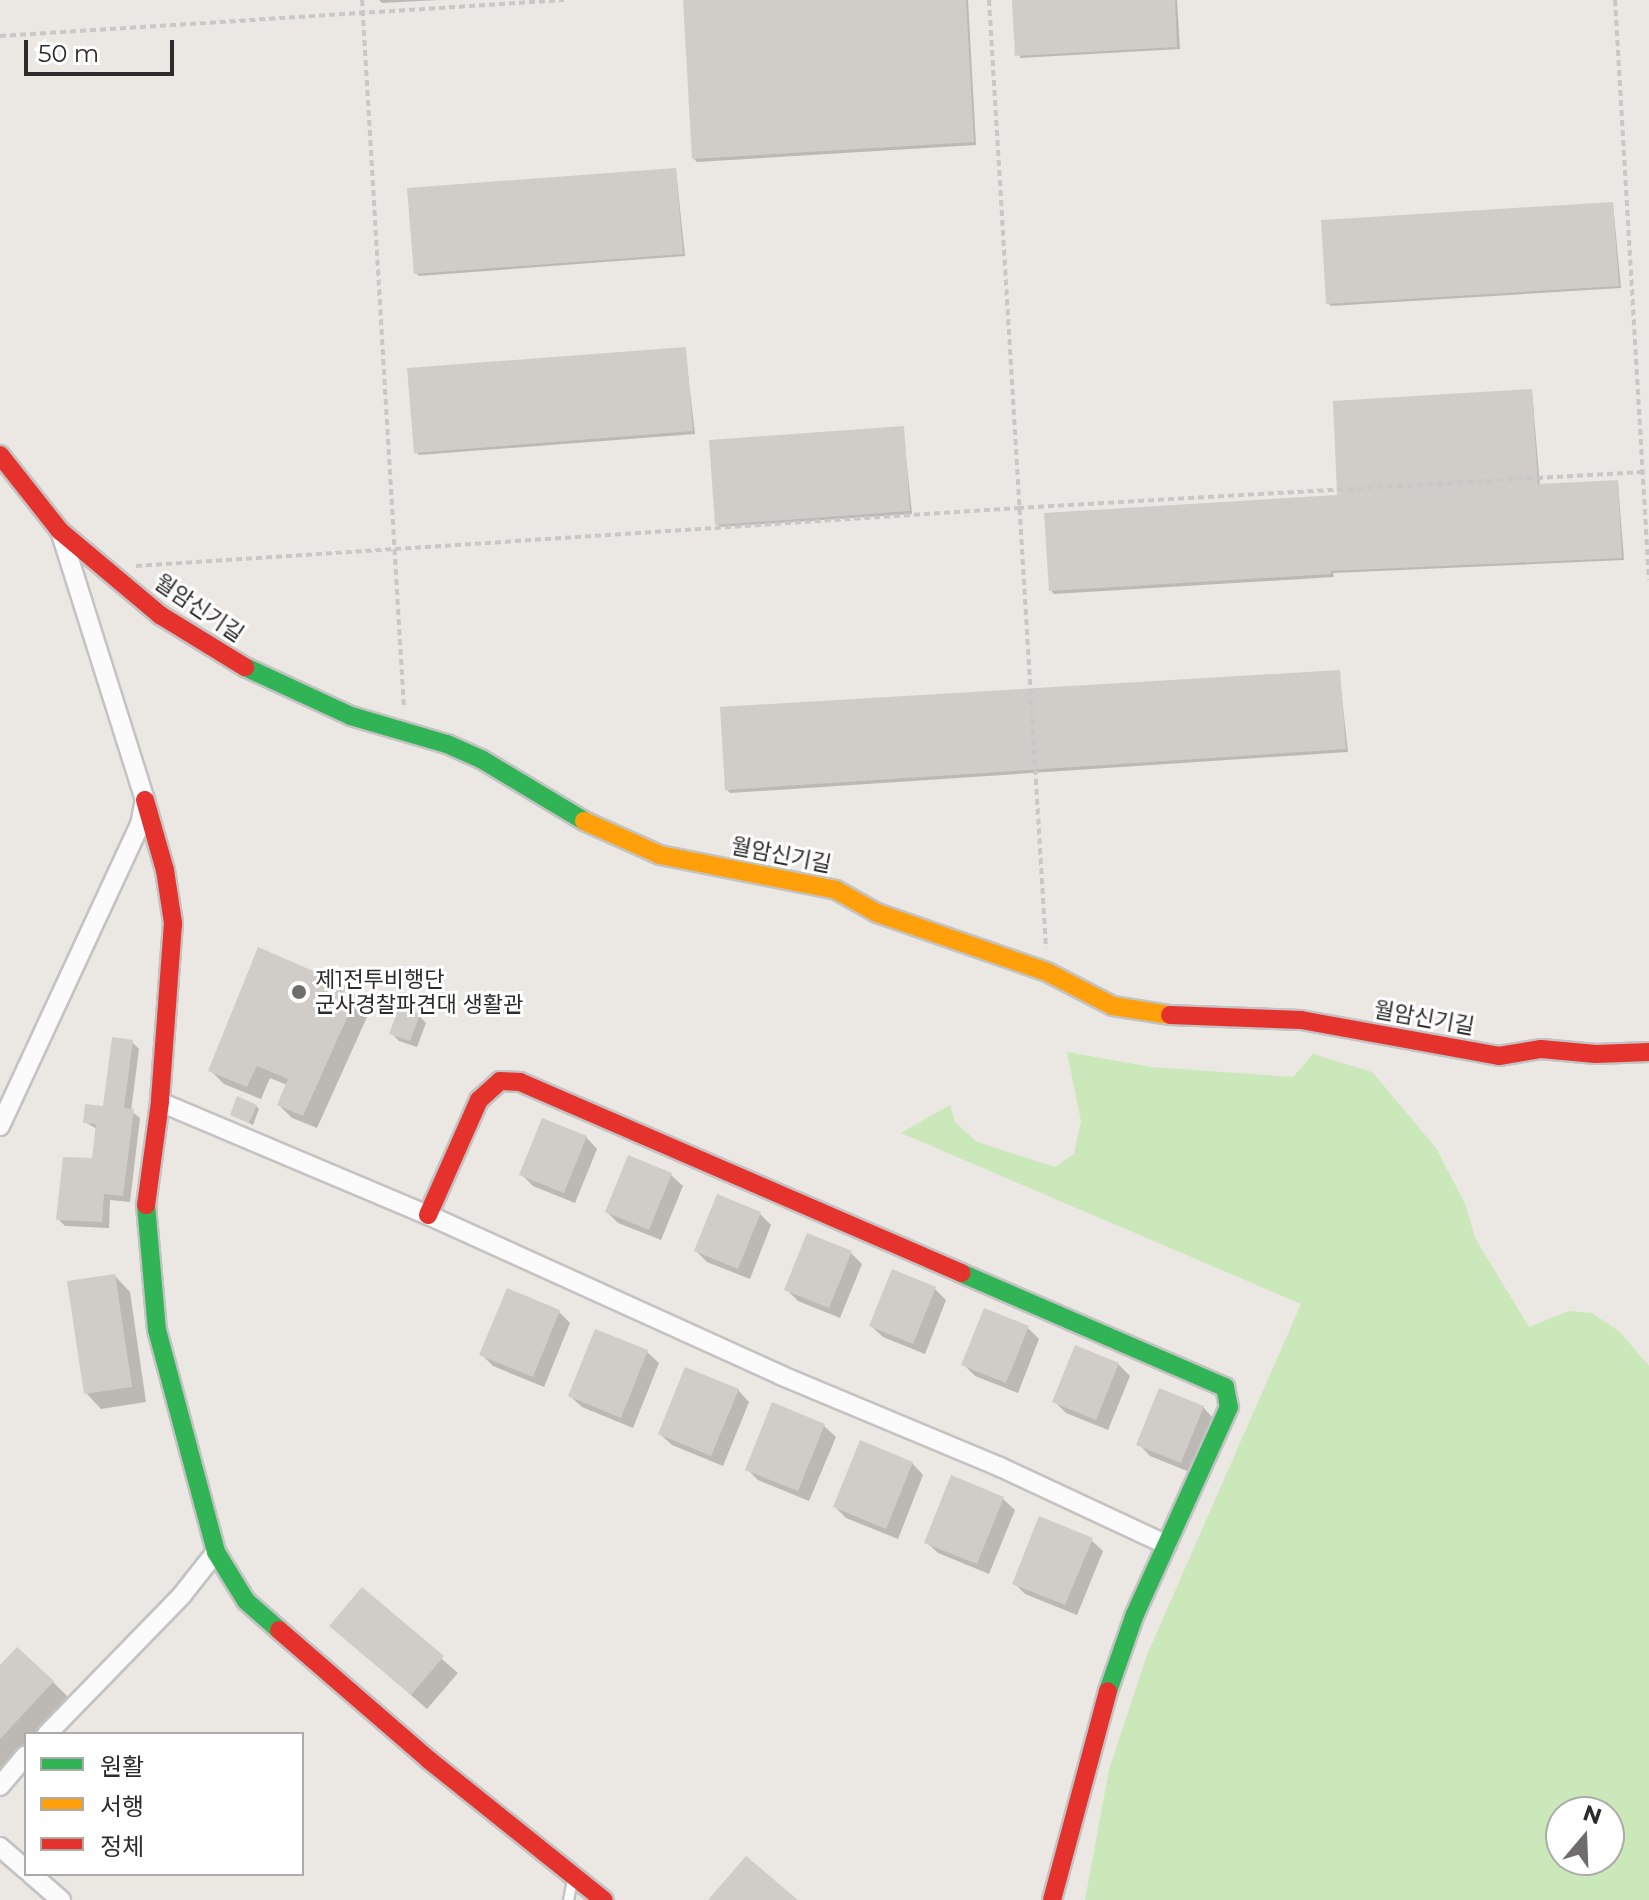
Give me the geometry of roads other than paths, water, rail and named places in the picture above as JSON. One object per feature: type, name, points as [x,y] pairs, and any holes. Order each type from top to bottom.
[{"type":"street","name":"월암신기길","points":[[0,455],[60,531],[160,615],[266,679],[351,716],[447,744],[481,759],[570,815],[660,855],[836,890],[859,900],[877,913],[1047,972],[1113,1006],[1168,1015],[1301,1020],[1499,1056],[1541,1049],[1596,1054],[1649,1052]]},
{"type":"street","points":[[60,531],[165,870],[173,923],[160,1102],[145,1212],[157,1330],[196,1487],[216,1552],[246,1601],[429,1760],[604,1900]]},
{"type":"street","points":[[0,1126],[140,825],[145,800]]},
{"type":"street","points":[[428,1215],[479,1100],[500,1081],[520,1082],[1225,1387],[1229,1407],[1135,1614],[1100,1714],[1052,1900]]},
{"type":"street","points":[[160,1102],[428,1215],[780,1375],[1000,1467],[1167,1545]]},
{"type":"street","points":[[49,1732],[182,1595],[216,1552]]},
{"type":"street","points":[[0,1786],[24,1757]]},
{"type":"street","points":[[0,1847],[24,1868]]},
{"type":"street","points":[[33,1876],[61,1900]]},
{"type":"lane","points":[[568,1900],[573,1875]]},
{"type":"place","name":"제1전투비행단 군사경찰파견대 생활관","points":[[299,992]]}]
